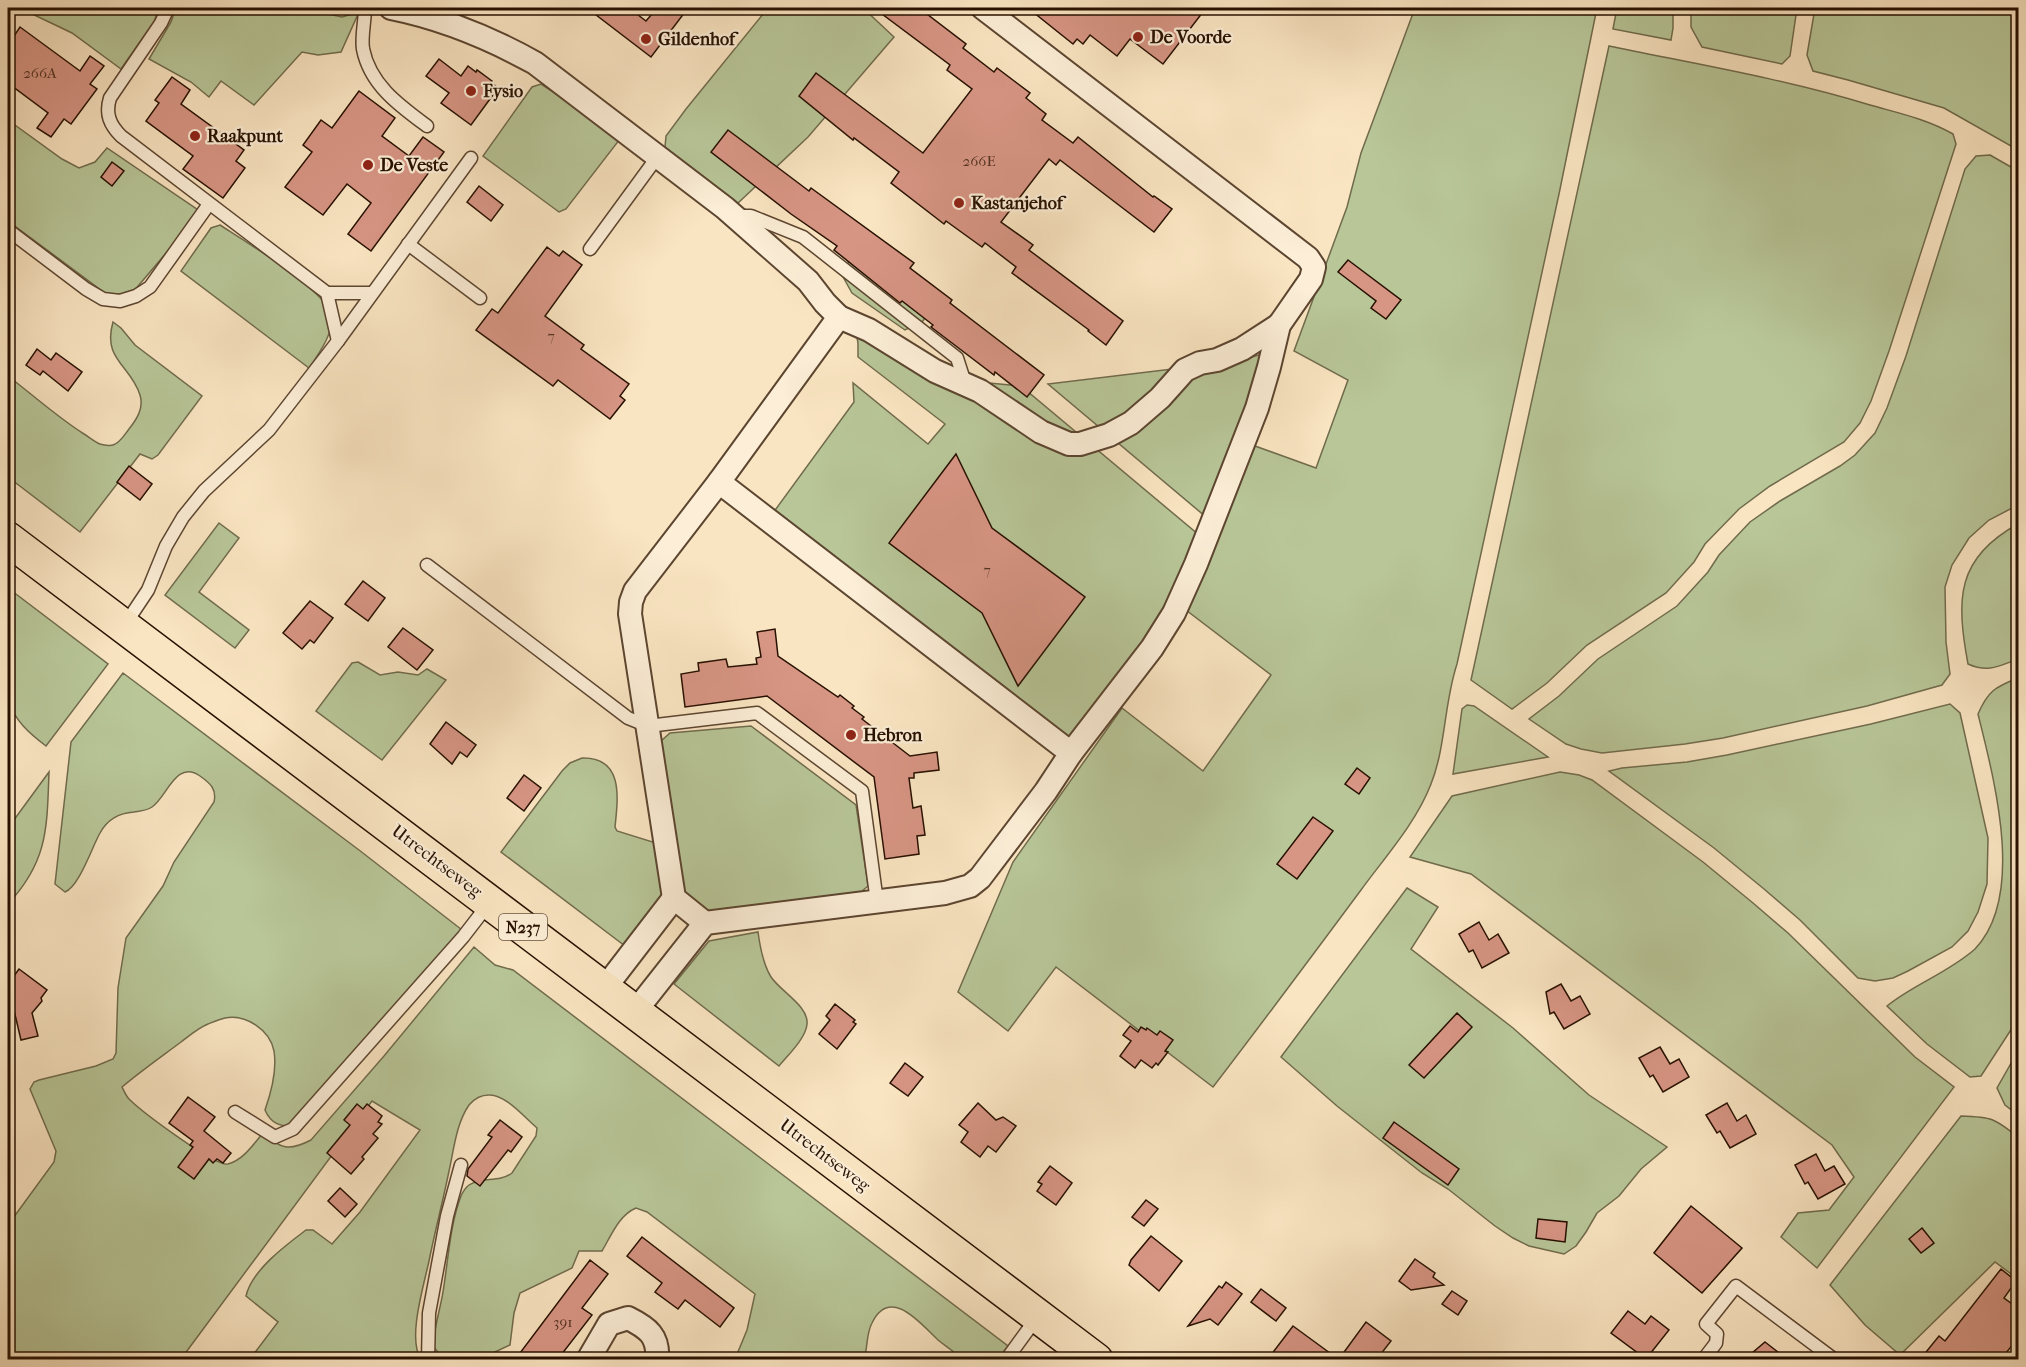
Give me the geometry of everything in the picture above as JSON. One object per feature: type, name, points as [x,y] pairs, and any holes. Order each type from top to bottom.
[{"type":"main road","name":"Utrechtseweg","points":[[8,539],[1039,1316]]},
{"type":"main road","name":"N237","points":[[1039,1316],[1096,1359]]},
{"type":"street","points":[[390,8],[415,10],[502,45],[535,63],[734,216],[808,281],[839,317],[869,330],[935,371],[980,391],[1041,432],[1069,444],[1080,444],[1109,435],[1131,423],[1160,398],[1185,370],[1242,349],[1279,325]]},
{"type":"street","points":[[634,1012],[705,923],[945,893],[970,886],[980,878],[1046,791],[1071,753],[1152,648],[1174,613],[1196,564],[1257,408],[1279,325],[1314,272],[1312,262],[983,8]]},
{"type":"street","points":[[705,923],[674,898],[630,614],[631,602],[635,591],[719,482],[839,317]]},
{"type":"street","points":[[719,482],[1071,753]]},
{"type":"street","points":[[604,989],[674,898]]},
{"type":"street","points":[[588,1359],[609,1324],[628,1318],[646,1328],[658,1346],[657,1359]]},
{"type":"lane","points":[[168,8],[162,23],[110,98],[107,108],[113,128],[209,204],[327,292],[372,293]]},
{"type":"lane","points":[[365,8],[363,48],[369,66],[380,86],[394,102],[427,126]]},
{"type":"lane","points":[[590,249],[658,156]]},
{"type":"lane","points":[[124,626],[148,590],[166,546],[183,517],[204,491],[269,430],[338,341],[471,158]]},
{"type":"lane","points":[[8,230],[86,290],[103,299],[120,301],[136,296],[150,286],[209,204]]},
{"type":"lane","points":[[734,216],[752,216],[803,237],[957,357],[965,383]]},
{"type":"lane","points":[[408,244],[480,298]]},
{"type":"lane","points":[[327,292],[338,341]]},
{"type":"lane","points":[[428,565],[628,718],[648,726],[757,713],[862,791],[877,902]]},
{"type":"lane","points":[[235,1113],[275,1137],[293,1129],[463,937],[490,901]]},
{"type":"lane","points":[[428,1359],[429,1313],[447,1216],[461,1165]]},
{"type":"lane","points":[[1703,1359],[1716,1343],[1717,1334],[1706,1324],[1737,1286],[1835,1359]]},
{"type":"lane","points":[[1006,1359],[1039,1316]]},
{"type":"green space","points":[[28,8],[159,8],[154,22],[121,69],[72,33],[28,12]]},
{"type":"green space","points":[[176,8],[300,8],[342,17],[359,12],[341,52],[318,55],[302,52],[254,105],[221,81],[209,97],[191,82],[149,59],[171,22]]},
{"type":"green space","points":[[768,8],[863,8],[894,37],[808,137],[738,203],[665,147],[666,136]]},
{"type":"green space","points":[[1415,8],[1597,8],[1559,194],[1453,679],[1440,755],[1431,784],[1417,812],[1399,839],[1213,1087],[1056,967],[1008,1031],[958,992],[1013,862],[1122,708],[1203,771],[1271,675],[1186,610],[1255,446],[1316,468],[1348,380],[1294,351],[1347,207],[1361,153]]},
{"type":"green space","points":[[1617,8],[1673,8],[1671,40],[1613,29]]},
{"type":"green space","points":[[1691,8],[1797,8],[1790,56],[1782,64],[1702,47],[1691,27]]},
{"type":"green space","points":[[1815,8],[2018,8],[2018,150],[1944,108],[1813,71],[1807,55]]},
{"type":"green space","points":[[1609,46],[1773,80],[1902,114],[1933,124],[1953,134],[1956,144],[1889,351],[1871,401],[1860,423],[1844,442],[1770,486],[1739,509],[1705,544],[1694,562],[1666,593],[1587,645],[1547,683],[1512,709],[1471,680]]},
{"type":"green space","points":[[541,84],[620,139],[566,209],[559,212],[483,156],[532,87]]},
{"type":"green space","points":[[8,120],[62,159],[79,168],[95,162],[107,148],[201,212],[133,292],[109,296],[8,221]]},
{"type":"green space","points":[[1990,155],[2018,171],[2018,505],[1989,520],[1969,538],[1952,565],[1945,587],[1946,642],[1950,674],[1942,685],[1867,706],[1723,738],[1602,753],[1566,744],[1529,719],[1559,696],[1598,659],[1677,606],[1750,522],[1780,501],[1840,466],[1855,455],[1875,433],[1906,356],[1965,169],[1976,156]]},
{"type":"green space","points":[[220,225],[282,266],[325,304],[332,320],[329,335],[309,368],[181,271],[211,228]]},
{"type":"green space","points":[[849,261],[928,313],[923,321],[905,330],[852,293],[842,275]]},
{"type":"green space","points":[[113,322],[135,345],[202,396],[158,455],[152,459],[140,454],[80,532],[8,477],[8,376],[94,441],[105,445],[116,444],[137,417],[141,400],[136,385],[114,354],[111,345]]},
{"type":"green space","points":[[854,322],[968,381],[1021,386],[1199,535],[1164,618],[1071,742],[773,513],[854,402],[853,383],[928,444],[945,424],[858,357]]},
{"type":"green space","points":[[1272,351],[1206,517],[1048,384],[1239,361]]},
{"type":"green space","points":[[219,523],[239,538],[199,592],[249,630],[235,648],[165,595]]},
{"type":"green space","points":[[2018,524],[2018,659],[1999,666],[1975,667],[1968,664],[1964,641],[1962,600],[1965,582],[1982,551]]},
{"type":"green space","points":[[8,588],[108,664],[46,746],[23,726],[8,700]]},
{"type":"green space","points":[[358,662],[380,675],[398,672],[418,675],[427,669],[446,680],[382,760],[316,711],[352,663]]},
{"type":"green space","points":[[123,673],[466,933],[294,1127],[276,1123],[265,1110],[274,1073],[275,1058],[272,1043],[256,1025],[233,1017],[221,1019],[201,1028],[122,1087],[129,1099],[148,1115],[194,1148],[221,1163],[228,1164],[243,1156],[262,1134],[285,1147],[296,1146],[311,1140],[474,947],[495,965],[513,970],[1008,1346],[999,1359],[957,1359],[957,1355],[905,1311],[896,1307],[888,1307],[879,1312],[872,1323],[864,1359],[735,1359],[747,1330],[755,1294],[647,1212],[636,1208],[620,1221],[602,1251],[579,1251],[572,1268],[520,1293],[514,1313],[510,1345],[480,1359],[443,1359],[433,1346],[452,1231],[457,1207],[464,1190],[474,1182],[501,1178],[512,1173],[536,1136],[537,1128],[514,1107],[502,1098],[489,1095],[478,1098],[469,1105],[456,1137],[418,1312],[416,1339],[421,1359],[250,1359],[278,1322],[246,1296],[255,1277],[271,1259],[306,1230],[313,1230],[332,1244],[360,1212],[420,1130],[372,1101],[181,1359],[8,1360],[8,1225],[54,1162],[56,1151],[30,1089],[34,1082],[39,1080],[96,1066],[113,1059],[116,1053],[118,988],[126,938],[163,886],[174,862],[214,802],[214,790],[210,784],[192,772],[184,772],[173,781],[152,807],[118,816],[106,824],[80,875],[70,889],[65,892],[55,884],[71,742]]},
{"type":"green space","points":[[2018,678],[2018,1019],[1981,1076],[1970,1077],[1927,1044],[1887,1006],[1965,957],[1975,949],[1990,926],[1999,899],[2003,868],[2002,836],[1998,803],[1978,714],[1993,691]]},
{"type":"green space","points":[[1950,704],[1960,713],[1988,838],[1987,884],[1978,912],[1968,931],[1952,947],[1893,978],[1875,981],[1858,978],[1800,920],[1764,889],[1714,848],[1609,771],[1727,755],[1871,724]]},
{"type":"green space","points":[[1467,705],[1474,706],[1548,757],[1453,774],[1462,709]]},
{"type":"green space","points":[[751,726],[856,805],[868,886],[854,898],[710,916],[684,895],[677,866],[661,741],[670,733]]},
{"type":"green space","points":[[582,758],[596,759],[612,772],[617,792],[615,827],[617,831],[656,843],[665,901],[629,949],[501,852],[562,771],[570,763]]},
{"type":"green space","points":[[49,772],[43,843],[31,873],[8,904],[8,828]]},
{"type":"green space","points":[[1560,772],[1592,780],[1703,862],[1788,933],[1915,1057],[1954,1087],[1817,1268],[1781,1237],[1798,1213],[1829,1210],[1854,1177],[1832,1145],[1471,874],[1410,857],[1452,796]]},
{"type":"green space","points":[[1407,888],[1438,907],[1411,949],[1513,1028],[1589,1095],[1667,1147],[1641,1169],[1619,1196],[1597,1213],[1576,1246],[1564,1254],[1529,1246],[1495,1226],[1448,1189],[1422,1173],[1337,1106],[1281,1057]]},
{"type":"green space","points":[[758,932],[768,972],[799,1005],[806,1017],[807,1024],[803,1035],[779,1066],[674,984],[709,941]]},
{"type":"green space","points":[[2018,1051],[2018,1115],[2005,1105],[1997,1088]]},
{"type":"green space","points":[[1961,1116],[1992,1120],[2018,1137],[2018,1279],[1995,1262],[1900,1355],[1865,1325],[1830,1285]]},
{"type":"building","name":"Gildenhof","points":[[587,8],[629,8],[646,21],[657,8],[688,8],[651,57]]},
{"type":"building","name":"Kastanjehof","points":[[874,8],[919,8],[966,44],[963,48],[994,72],[997,68],[1030,93],[1026,98],[1046,114],[1042,120],[1073,143],[1078,137],[1153,197],[1172,209],[1154,232],[1060,160],[1056,165],[1049,159],[1001,222],[1033,245],[1029,250],[1123,321],[1106,345],[1012,273],[1016,267],[985,243],[982,247],[946,221],[944,224],[891,183],[899,172],[854,138],[853,140],[799,96],[816,73],[923,153],[972,89],[947,70],[950,65]]},
{"type":"building","name":"De Voorde","points":[[1028,8],[1206,8],[1163,64],[1130,39],[1117,56],[1090,35],[1083,44],[1077,39],[1073,44]]},
{"type":"building","points":[[20,27],[80,71],[90,56],[104,66],[90,84],[97,89],[71,124],[64,119],[51,137],[37,128],[48,113],[8,83],[8,45]]},
{"type":"building","name":"Fysio","points":[[439,59],[461,76],[468,66],[476,72],[477,70],[498,88],[471,125],[441,103],[449,93],[426,76]]},
{"type":"building","name":"Raakpunt","points":[[172,77],[190,90],[181,104],[244,150],[236,161],[245,168],[223,198],[183,169],[193,156],[146,121],[159,103],[155,100]]},
{"type":"building","name":"De Veste","points":[[359,91],[395,118],[382,136],[409,156],[423,137],[444,152],[371,251],[348,234],[371,203],[347,184],[323,215],[285,187],[312,152],[303,145],[321,120],[332,128]]},
{"type":"building","points":[[728,130],[809,191],[811,188],[914,263],[910,268],[952,300],[950,303],[1044,375],[1027,397],[931,327],[933,325],[902,301],[900,303],[834,250],[837,246],[791,214],[711,152]]},
{"type":"building","points":[[112,162],[124,171],[112,186],[101,177]]},
{"type":"building","points":[[479,186],[503,205],[491,221],[467,202]]},
{"type":"building","points":[[547,247],[559,256],[563,251],[582,265],[545,316],[584,345],[581,349],[629,384],[620,396],[625,400],[610,419],[558,380],[553,386],[476,330],[492,309],[498,313]]},
{"type":"building","points":[[1348,260],[1401,300],[1386,319],[1371,308],[1376,301],[1338,272]]},
{"type":"building","points":[[37,349],[51,360],[56,353],[82,372],[68,391],[43,371],[40,375],[26,365]]},
{"type":"building","points":[[956,454],[992,528],[1085,597],[1018,686],[982,613],[889,543]]},
{"type":"building","points":[[129,466],[152,484],[140,500],[117,482]]},
{"type":"building","points":[[363,581],[385,598],[368,621],[345,604]]},
{"type":"building","points":[[310,601],[333,618],[314,643],[310,640],[302,649],[283,633]]},
{"type":"building","points":[[403,628],[433,650],[417,670],[388,647]]},
{"type":"building","name":"Hebron","points":[[775,629],[778,656],[838,697],[840,695],[854,706],[852,708],[864,717],[862,719],[910,756],[937,752],[939,770],[914,773],[914,778],[909,778],[913,808],[921,806],[925,835],[917,836],[919,854],[885,859],[874,777],[767,696],[685,707],[681,674],[699,671],[698,663],[726,659],[728,667],[757,664],[756,658],[761,657],[757,632]]},
{"type":"building","points":[[446,722],[476,745],[467,757],[460,752],[452,764],[430,744]]},
{"type":"building","points":[[1357,768],[1370,778],[1359,794],[1345,784]]},
{"type":"building","points":[[524,775],[541,788],[524,811],[507,798]]},
{"type":"building","points":[[1313,817],[1333,831],[1297,879],[1277,864]]},
{"type":"building","points":[[1479,922],[1489,940],[1498,934],[1509,953],[1482,968],[1473,950],[1469,952],[1459,934]]},
{"type":"building","points":[[19,969],[47,990],[41,998],[42,1001],[32,1013],[38,1036],[21,1040],[13,1006],[8,1002],[8,984]]},
{"type":"building","points":[[1561,984],[1571,1001],[1580,996],[1590,1014],[1564,1029],[1554,1012],[1550,1014],[1546,992]]},
{"type":"building","points":[[835,1004],[855,1020],[853,1022],[856,1024],[837,1049],[819,1034],[830,1020],[826,1016]]},
{"type":"building","points":[[1457,1013],[1472,1027],[1424,1078],[1409,1065]]},
{"type":"building","points":[[1130,1026],[1138,1032],[1141,1027],[1157,1035],[1160,1031],[1173,1040],[1165,1051],[1168,1052],[1158,1065],[1156,1063],[1152,1068],[1141,1060],[1135,1068],[1120,1056],[1131,1041],[1123,1035]]},
{"type":"building","points":[[1660,1047],[1670,1064],[1679,1059],[1689,1077],[1663,1092],[1653,1075],[1650,1077],[1639,1058]]},
{"type":"building","points":[[905,1063],[923,1077],[908,1096],[890,1083]]},
{"type":"building","points":[[188,1097],[215,1117],[204,1131],[231,1153],[223,1163],[217,1159],[213,1163],[209,1159],[194,1179],[178,1167],[193,1147],[190,1145],[193,1141],[169,1123]]},
{"type":"building","points":[[978,1103],[996,1120],[1003,1117],[1016,1126],[996,1152],[988,1146],[980,1157],[961,1142],[968,1132],[959,1125]]},
{"type":"building","points":[[1727,1103],[1737,1121],[1746,1115],[1756,1134],[1730,1148],[1720,1131],[1717,1133],[1706,1115]]},
{"type":"building","points":[[357,1104],[363,1109],[367,1104],[382,1116],[378,1122],[382,1124],[373,1134],[378,1138],[351,1174],[327,1153],[350,1125],[344,1120]]},
{"type":"building","points":[[500,1120],[522,1137],[511,1152],[508,1150],[480,1186],[467,1176],[468,1169],[492,1137],[488,1135]]},
{"type":"building","points":[[1394,1122],[1459,1169],[1448,1185],[1383,1138]]},
{"type":"building","points":[[1816,1154],[1825,1171],[1834,1166],[1845,1184],[1818,1199],[1808,1182],[1805,1184],[1795,1165]]},
{"type":"building","points":[[1050,1166],[1072,1183],[1056,1205],[1037,1191],[1042,1184],[1038,1182]]},
{"type":"building","points":[[340,1188],[357,1204],[345,1217],[328,1201]]},
{"type":"building","points":[[1146,1200],[1158,1209],[1144,1226],[1132,1217]]},
{"type":"building","points":[[1691,1206],[1742,1248],[1702,1293],[1654,1253]]},
{"type":"building","points":[[1538,1219],[1567,1222],[1565,1242],[1536,1238]]},
{"type":"building","points":[[1922,1228],[1934,1243],[1921,1253],[1909,1239]]},
{"type":"building","points":[[1151,1236],[1182,1261],[1159,1291],[1129,1265]]},
{"type":"building","points":[[642,1237],[734,1308],[720,1327],[685,1300],[678,1309],[655,1292],[662,1283],[627,1256]]},
{"type":"building","points":[[1415,1259],[1435,1273],[1433,1277],[1444,1285],[1411,1290],[1399,1281]]},
{"type":"building","points":[[590,1260],[608,1274],[582,1308],[592,1315],[558,1359],[529,1359],[520,1353]]},
{"type":"building","points":[[2001,1269],[2016,1281],[2004,1298],[2019,1309],[2019,1337],[2001,1359],[1936,1359],[1926,1352],[1939,1336],[1945,1341]]},
{"type":"building","points":[[1226,1282],[1242,1294],[1218,1325],[1210,1319],[1188,1326],[1219,1286],[1222,1288]]},
{"type":"building","points":[[1261,1289],[1286,1308],[1276,1321],[1251,1302]]},
{"type":"building","points":[[1452,1291],[1467,1301],[1458,1315],[1442,1304]]},
{"type":"building","points":[[1628,1311],[1645,1324],[1651,1316],[1669,1330],[1646,1359],[1611,1333]]},
{"type":"building","points":[[1366,1322],[1391,1341],[1377,1359],[1339,1359]]},
{"type":"building","points":[[1293,1326],[1338,1359],[1268,1359]]},
{"type":"building","points":[[1765,1342],[1787,1359],[1745,1359]]},
{"type":"place","name":"De Voorde","points":[[1138,37]]},
{"type":"place","name":"Gildenhof","points":[[646,39]]},
{"type":"place","name":"Fysio","points":[[471,91]]},
{"type":"place","name":"Raakpunt","points":[[195,136]]},
{"type":"place","name":"De Veste","points":[[368,165]]},
{"type":"place","name":"Kastanjehof","points":[[959,203]]},
{"type":"place","name":"Hebron","points":[[851,735]]}]
